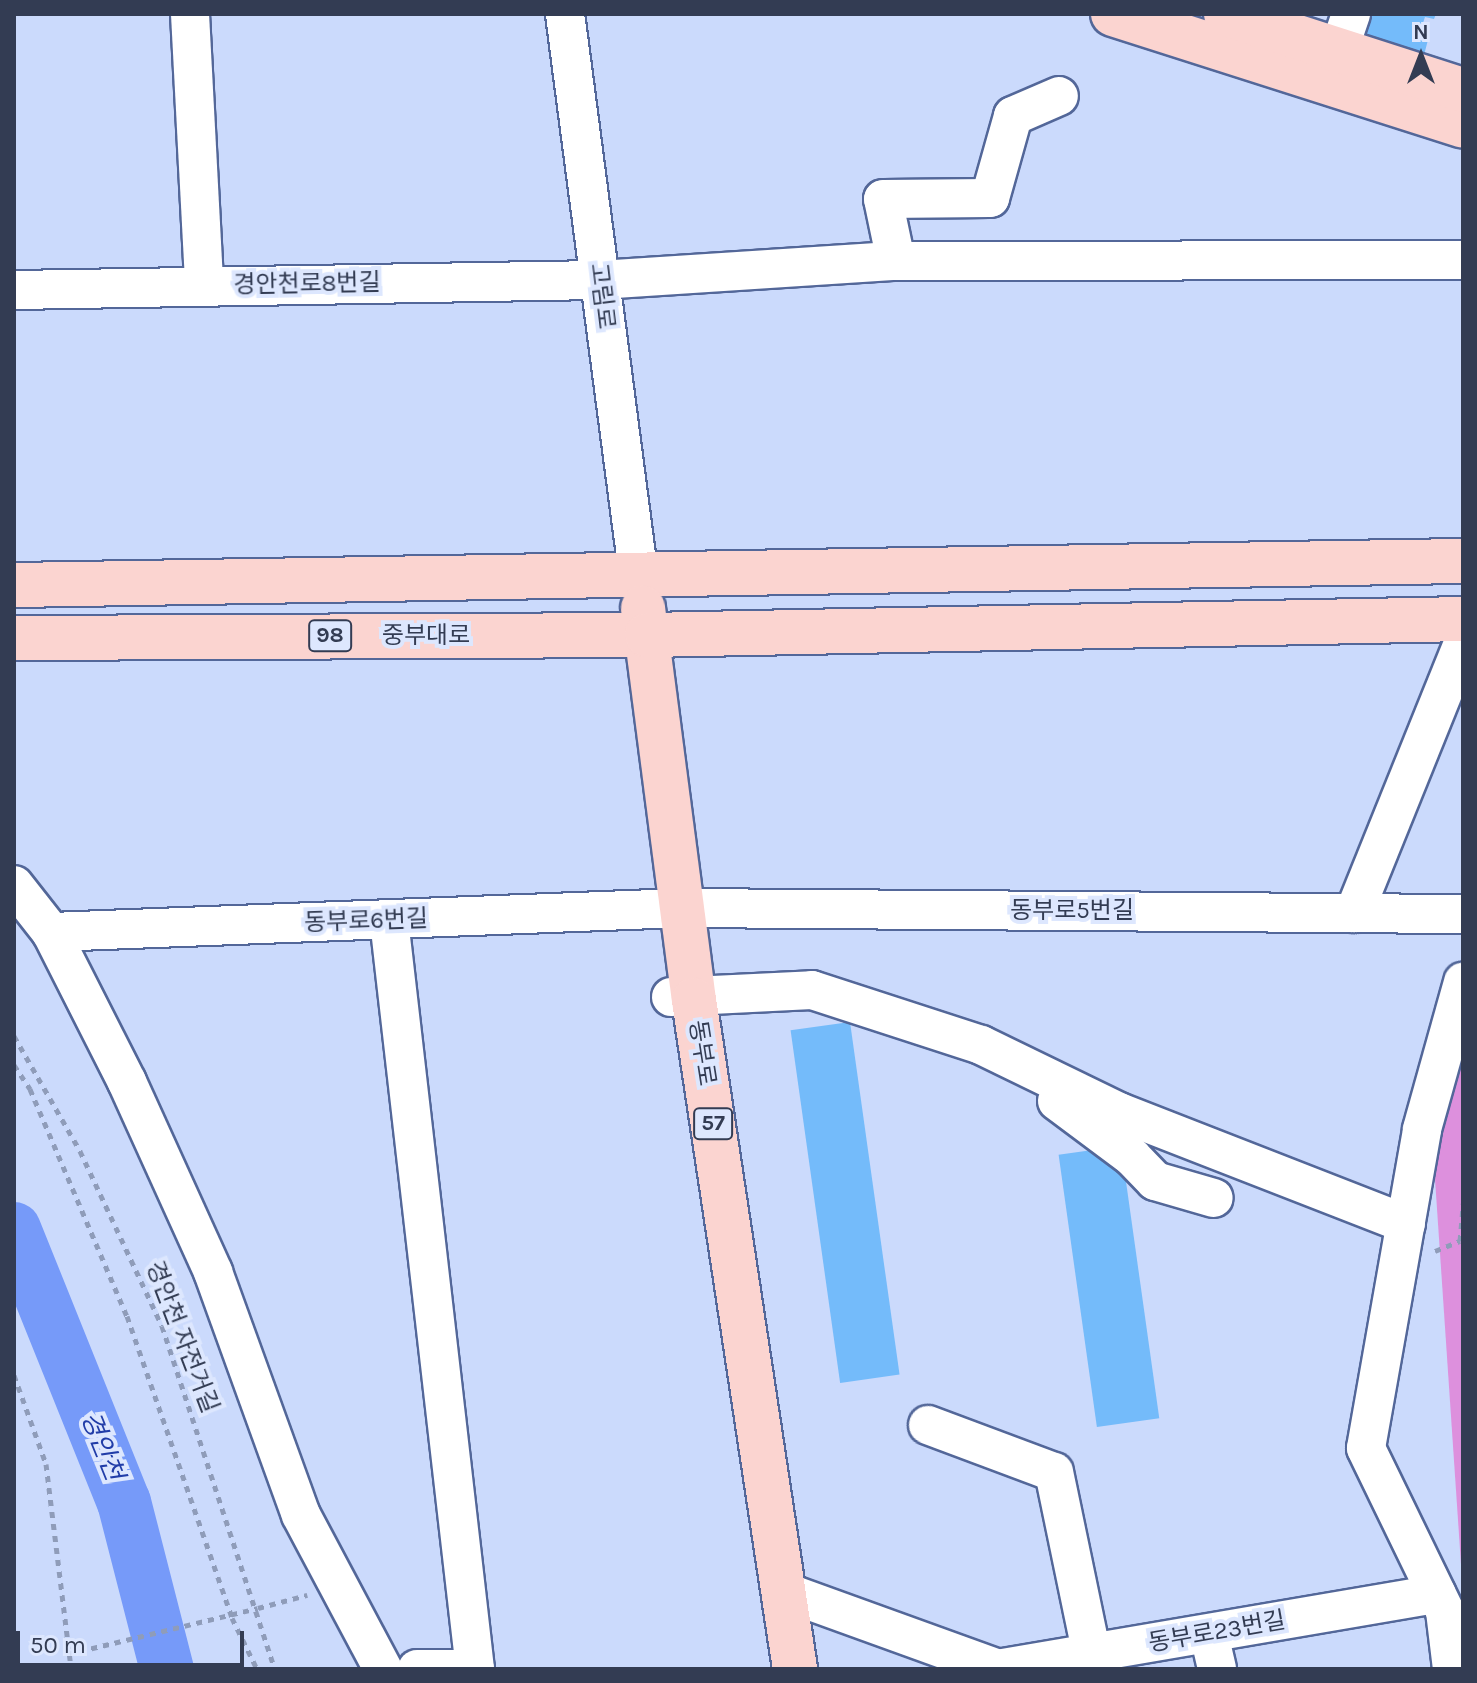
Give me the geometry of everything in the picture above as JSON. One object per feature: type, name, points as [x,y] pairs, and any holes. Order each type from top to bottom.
[{"type":"main road","points":[[1113,14],[1339,48],[1463,126]]},
{"type":"main road","points":[[1226,14],[1463,90]]},
{"type":"main road","points":[[14,585],[639,578],[1463,561]]},
{"type":"main road","name":"동부로","points":[[639,578],[681,908],[682,996],[795,1669]]},
{"type":"main road","name":"중부대로","points":[[14,638],[647,635],[1463,619]]},
{"type":"street","points":[[190,14],[204,285]]},
{"type":"street","name":"고림로","points":[[565,14],[639,578]]},
{"type":"street","points":[[896,261],[883,199],[990,198],[1013,116],[1059,96]]},
{"type":"street","name":"경안천로8번길","points":[[14,290],[599,280],[896,261],[1463,260]]},
{"type":"street","points":[[1354,913],[1463,643]]},
{"type":"street","points":[[14,885],[51,932],[213,1272],[301,1515],[383,1669]]},
{"type":"street","name":"동부로5번길","points":[[681,908],[1463,914]]},
{"type":"street","name":"동부로6번길","points":[[51,932],[681,908]]},
{"type":"street","points":[[389,920],[475,1669],[417,1669]]},
{"type":"street","points":[[1452,1669],[1445,1611],[1366,1448],[1422,1129],[1463,982]]},
{"type":"street","points":[[682,996],[812,990],[981,1045],[1119,1112],[1405,1229]]},
{"type":"street","points":[[981,1045],[1132,1157],[1155,1181],[1214,1198]]},
{"type":"street","points":[[928,1425],[1054,1472],[1092,1655]]},
{"type":"street","points":[[783,1591],[997,1669]]},
{"type":"street","name":"동부로23번길","points":[[997,1669],[1092,1655],[1213,1652],[1437,1594]]},
{"type":"path","points":[[14,1027],[15,1038]]},
{"type":"path","name":"경안천 자전거길","points":[[15,1038],[80,1151],[162,1326],[258,1608],[275,1669]]},
{"type":"path","points":[[14,1065],[30,1089],[127,1316],[232,1618],[257,1669]]},
{"type":"path","points":[[1405,1229],[1428,1251],[1444,1252],[1460,1241],[1463,1203]]},
{"type":"path","points":[[14,1375],[46,1464],[71,1669]]},
{"type":"path","points":[[68,1654],[232,1618],[339,1587]]},
{"type":"shaded area","points":[[1463,1002],[1463,1594],[1430,1105]]},
{"type":"building","points":[[1358,14],[1436,14],[1434,19],[1425,17],[1420,32],[1429,36],[1423,59],[1353,32]]},
{"type":"building","points":[[850,1022],[900,1375],[840,1383],[791,1030]]},
{"type":"building","points":[[1121,1146],[1159,1418],[1097,1427],[1059,1155]]},
{"type":"waterway","name":"경안천","points":[[14,1229],[124,1502],[167,1669]]}]
